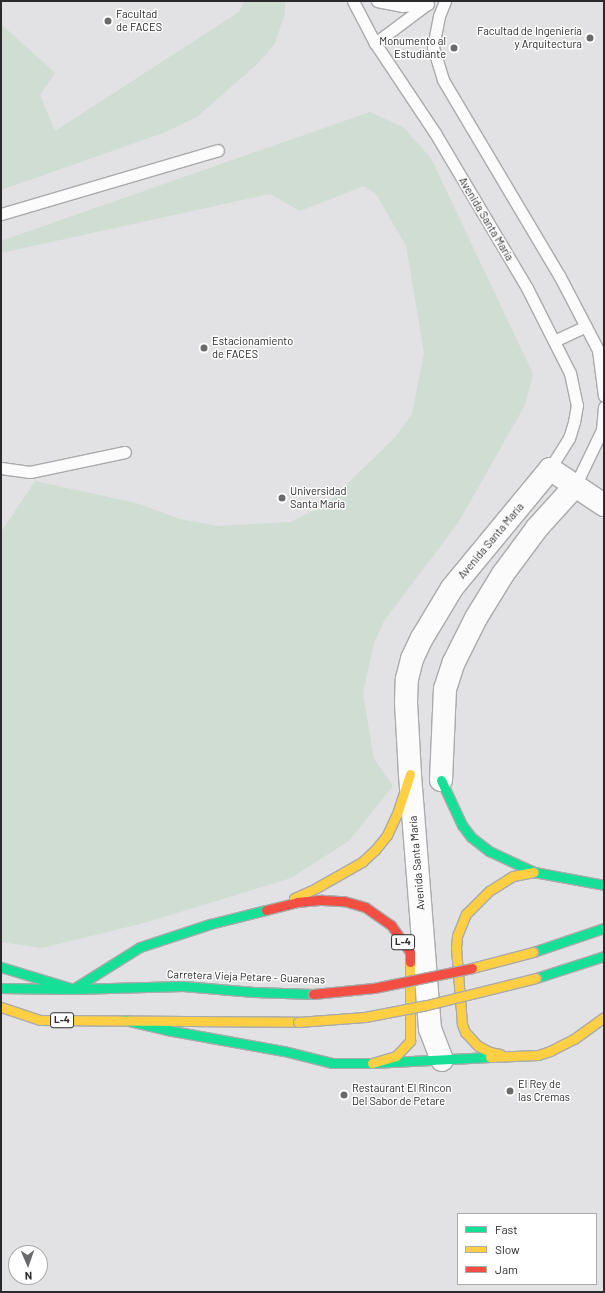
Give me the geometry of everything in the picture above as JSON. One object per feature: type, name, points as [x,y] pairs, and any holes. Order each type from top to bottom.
[{"type":"main road","name":"L-4","points":[[272,908],[316,888],[362,862],[387,835],[397,814],[410,774]]},
{"type":"main road","points":[[441,780],[456,815],[472,836],[498,856],[534,872]]},
{"type":"main road","name":"L-4","points":[[526,1056],[490,1052],[478,1046],[465,1032],[462,1024],[456,948],[461,925],[466,914],[480,898],[504,880],[513,876],[534,872],[604,885]]},
{"type":"main road","name":"L-4","points":[[73,989],[140,947],[210,924],[297,902],[322,900],[344,901],[365,906],[390,925],[410,952],[410,1041],[396,1056],[372,1064]]},
{"type":"main road","name":"Carretera Vieja Petare - Guarenas","points":[[1,967],[73,989],[182,986],[254,992],[313,994],[374,988],[484,966],[533,952],[604,928]]},
{"type":"main road","name":"L-4","points":[[1,1007],[40,1020],[298,1022],[365,1017],[427,1005],[536,978],[604,956]]},
{"type":"main road","points":[[1,988],[73,989]]},
{"type":"main road","name":"L-4","points":[[125,1020],[167,1030],[284,1051],[332,1063],[372,1064],[526,1056],[550,1051],[574,1038],[604,1017]]},
{"type":"street","points":[[550,469],[604,505]]},
{"type":"street","name":"Avenida Santa María","points":[[442,1060],[430,1029],[410,774],[406,702],[407,680],[412,659],[422,638],[452,588],[550,469]]},
{"type":"street","points":[[441,780],[445,689],[454,662],[476,618],[503,574],[537,528],[575,486]]},
{"type":"street","points":[[1,1018],[40,1020]]},
{"type":"street","points":[[442,1060],[447,1028]]},
{"type":"lane","name":"Avenida Santa María","points":[[353,1],[375,43],[439,140],[527,288],[570,373],[577,405],[569,438],[550,469]]},
{"type":"lane","points":[[377,1],[402,6],[429,3]]},
{"type":"lane","points":[[445,1],[439,16],[433,47],[443,80],[560,275],[586,326],[598,350],[604,396]]},
{"type":"lane","points":[[375,43],[429,3]]},
{"type":"lane","points":[[1,214],[218,150]]},
{"type":"lane","points":[[554,341],[586,326]]},
{"type":"lane","points":[[575,486],[602,430],[604,407]]},
{"type":"lane","points":[[1,468],[30,472],[125,452]]},
{"type":"shaded area","points":[[244,1],[285,1],[285,14],[274,45],[256,65],[197,117],[163,133],[1,190],[1,24],[55,73],[40,95],[55,131],[239,12]]},
{"type":"shaded area","points":[[370,112],[403,127],[431,158],[533,374],[525,405],[458,523],[384,621],[374,643],[363,693],[374,759],[393,786],[349,841],[291,878],[144,923],[42,948],[1,942],[1,532],[35,481],[136,503],[180,519],[217,526],[291,522],[328,503],[396,436],[412,414],[424,353],[406,246],[376,194],[364,186],[300,211],[270,194],[1,253],[1,241]]},
{"type":"traffic: fast","points":[[441,780],[462,825],[471,837],[489,851],[534,872],[604,885]]},
{"type":"traffic: fast","points":[[1,988],[73,989],[140,947],[210,924],[266,910]]},
{"type":"traffic: fast","points":[[533,952],[604,928]]},
{"type":"traffic: fast","points":[[536,978],[604,956]]},
{"type":"traffic: fast","points":[[1,967],[73,989],[183,986],[254,992],[313,994]]},
{"type":"traffic: fast","points":[[125,1020],[167,1030],[284,1051],[332,1063],[372,1063],[490,1057]]},
{"type":"traffic: slow","points":[[294,898],[316,888],[362,862],[375,850],[387,835],[397,814],[410,774]]},
{"type":"traffic: slow","points":[[500,1054],[490,1052],[478,1046],[465,1032],[462,1024],[456,948],[457,936],[466,914],[489,891],[513,876],[534,872]]},
{"type":"traffic: slow","points":[[472,968],[533,952]]},
{"type":"traffic: slow","points":[[372,1063],[396,1056],[410,1041],[410,962]]},
{"type":"traffic: slow","points":[[298,1022],[365,1017],[427,1005],[536,978]]},
{"type":"traffic: slow","points":[[1,1007],[40,1020],[298,1022]]},
{"type":"traffic: slow","points":[[490,1057],[538,1055],[550,1051],[574,1039],[604,1017]]},
{"type":"traffic: jam","points":[[266,910],[297,902],[322,900],[344,901],[365,907],[391,925],[410,952],[410,962]]},
{"type":"traffic: jam","points":[[313,994],[374,988],[472,968]]},
{"type":"place","name":"Facultad de FACES","points":[[108,21]]},
{"type":"place","name":"Facultad de Ingeniería y Arquitectura","points":[[590,38]]},
{"type":"place","name":"Monumento al Estudiante","points":[[454,48]]},
{"type":"place","name":"Estacionamiento de FACES","points":[[204,348]]},
{"type":"place","name":"Universidad Santa María","points":[[282,498]]},
{"type":"place","name":"El Rey de las Cremas","points":[[510,1091]]},
{"type":"place","name":"Restaurant El Rincon Del Sabor de Petare","points":[[344,1095]]}]
